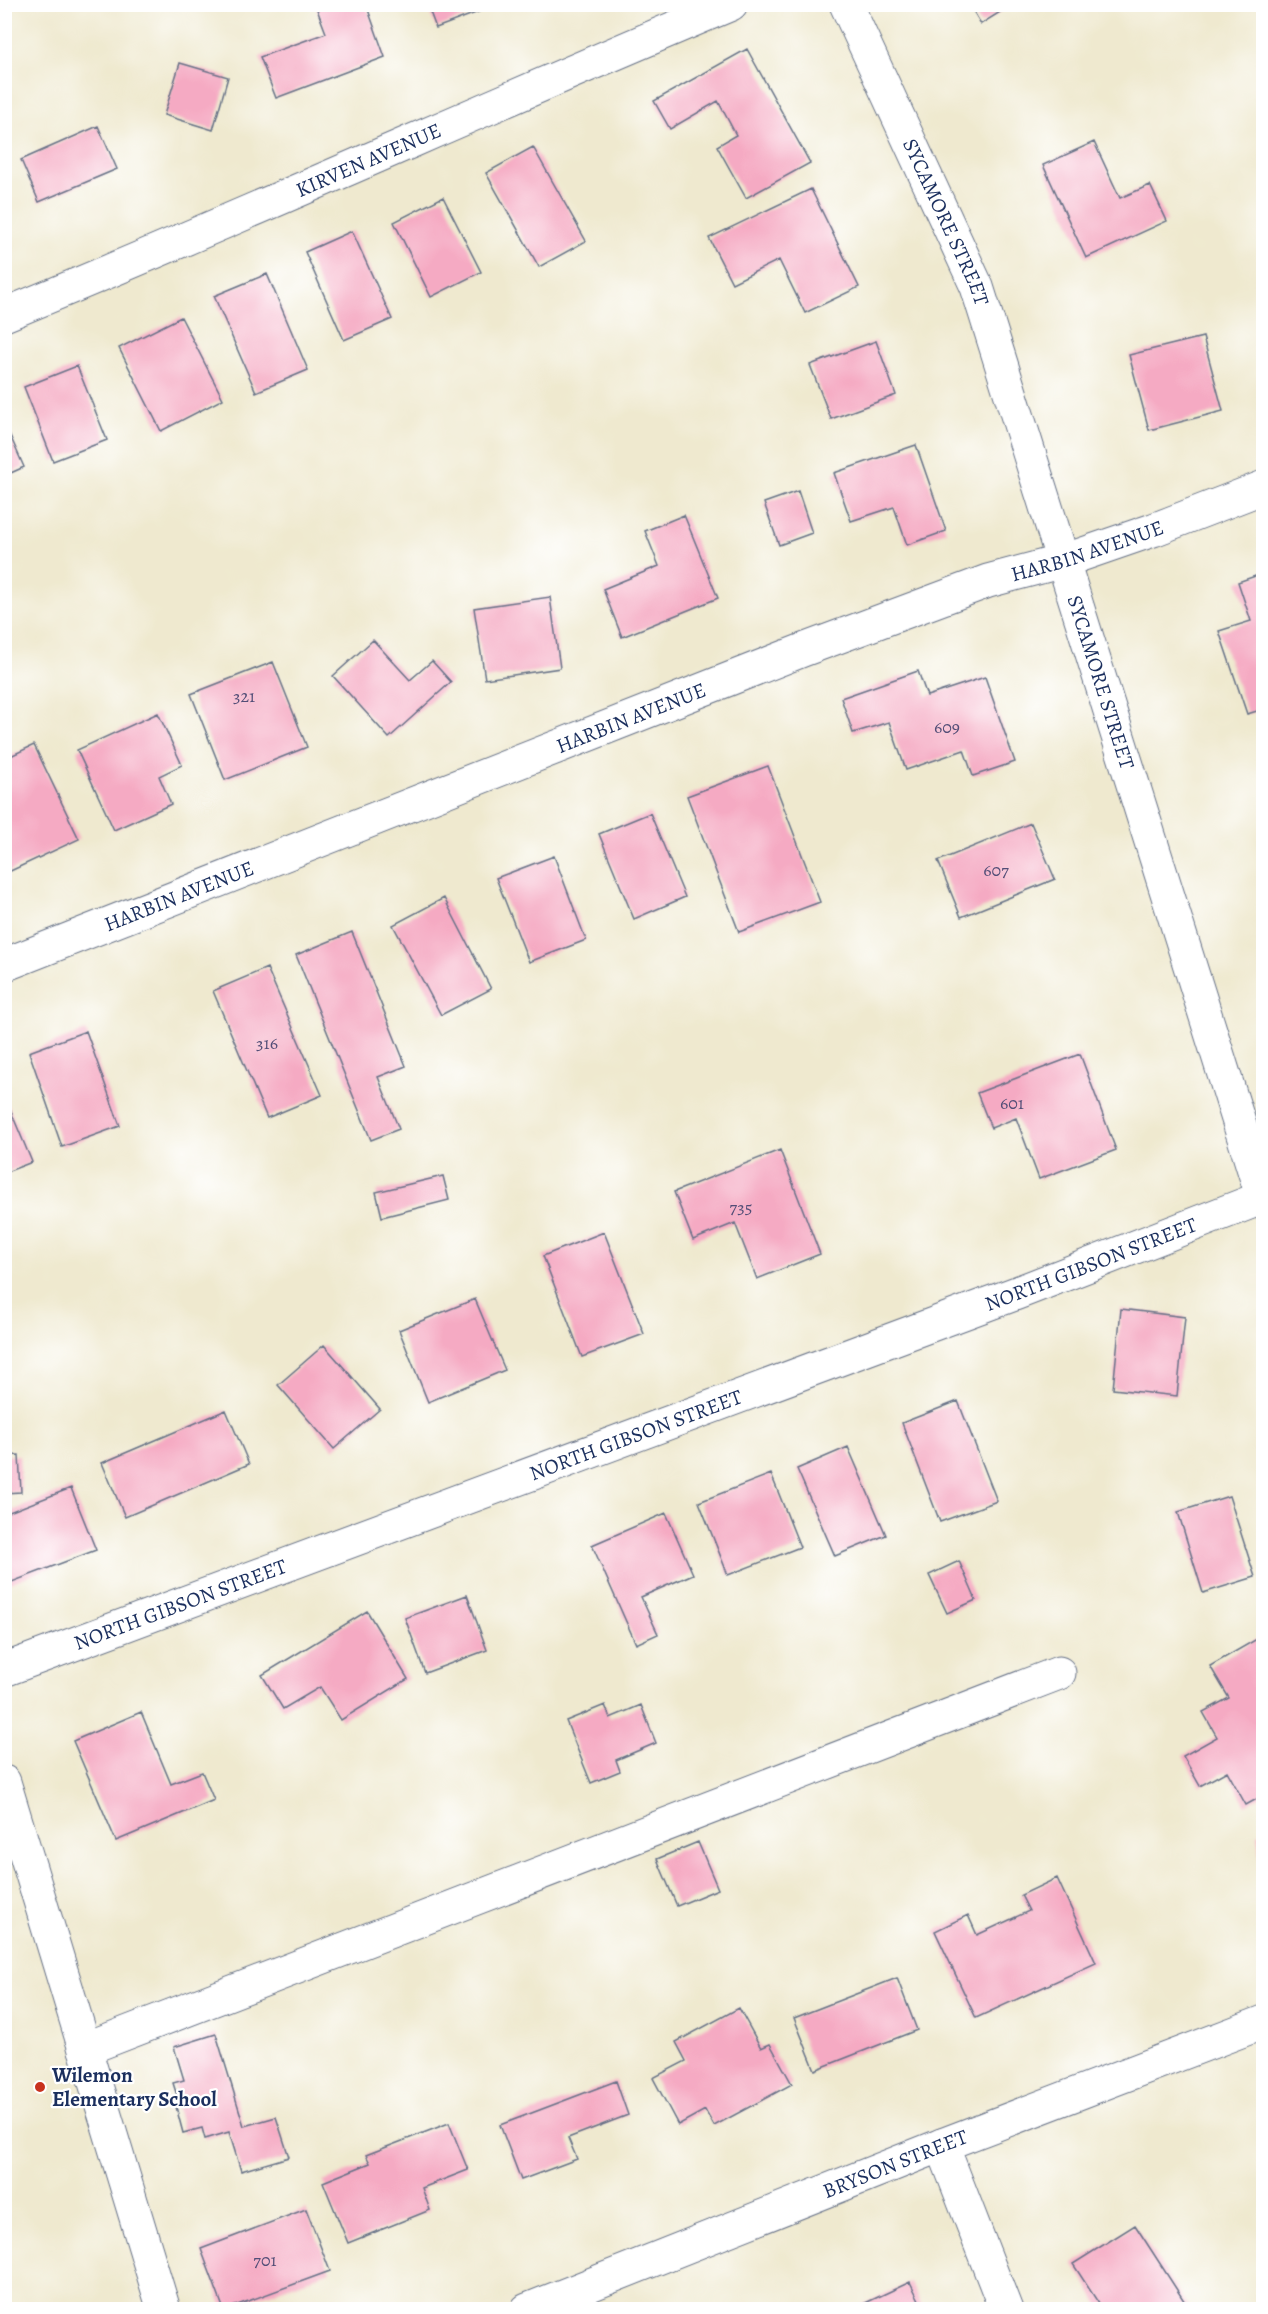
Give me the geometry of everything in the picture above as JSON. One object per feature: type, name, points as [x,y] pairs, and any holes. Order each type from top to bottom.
[{"type":"street","name":"KIRVEN AVENUE","points":[[4,315],[198,236],[567,73],[731,4]]},
{"type":"street","name":"SYCAMORE STREET","points":[[846,4],[977,287],[1263,1199]]},
{"type":"street","name":"HARBIN AVENUE","points":[[4,964],[803,650],[987,581],[1063,561],[1263,487]]},
{"type":"street","name":"NORTH GIBSON STREET","points":[[4,1670],[1017,1293],[1263,1199]]},
{"type":"street","points":[[85,2049],[1059,1673]]},
{"type":"street","points":[[4,1782],[164,2310]]},
{"type":"street","name":"BRYSON STREET","points":[[527,2310],[601,2296],[942,2145],[1263,2022]]},
{"type":"street","points":[[942,2145],[1006,2310]]},
{"type":"building","points":[[315,4],[366,4],[385,57],[276,98],[260,57],[326,33]]},
{"type":"building","points":[[427,4],[497,4],[497,5],[436,28]]},
{"type":"building","points":[[969,4],[1013,4],[981,24]]},
{"type":"building","points":[[747,49],[810,163],[746,198],[717,146],[736,135],[718,101],[670,129],[654,101]]},
{"type":"building","points":[[180,63],[228,77],[213,130],[164,115]]},
{"type":"building","points":[[98,126],[117,169],[39,202],[21,160]]},
{"type":"building","points":[[1094,142],[1120,198],[1150,185],[1167,221],[1086,258],[1043,165]]},
{"type":"building","points":[[533,147],[586,241],[539,267],[486,173]]},
{"type":"building","points":[[811,189],[859,287],[805,313],[779,260],[732,283],[709,238]]},
{"type":"building","points":[[443,197],[481,272],[431,297],[394,222]]},
{"type":"building","points":[[352,231],[392,319],[344,340],[305,252]]},
{"type":"building","points":[[267,274],[308,370],[256,392],[214,296]]},
{"type":"building","points":[[181,317],[223,399],[161,431],[119,348]]},
{"type":"building","points":[[1203,337],[1223,411],[1149,430],[1129,355]]},
{"type":"building","points":[[876,341],[896,395],[831,419],[810,365]]},
{"type":"building","points":[[77,366],[107,440],[53,461],[24,387]]},
{"type":"building","points":[[4,422],[24,467],[4,476]]},
{"type":"building","points":[[916,445],[946,531],[907,545],[894,507],[851,521],[834,473]]},
{"type":"building","points":[[798,491],[812,533],[779,545],[764,503]]},
{"type":"building","points":[[684,515],[718,598],[622,637],[603,589],[659,566],[645,531]]},
{"type":"building","points":[[1264,573],[1264,709],[1247,714],[1219,631],[1251,621],[1238,582]]},
{"type":"building","points":[[550,597],[560,668],[485,679],[474,608]]},
{"type":"building","points":[[373,640],[410,680],[432,661],[451,682],[389,738],[333,676]]},
{"type":"building","points":[[273,662],[307,747],[225,780],[191,694]]},
{"type":"building","points":[[918,671],[927,696],[985,677],[1015,762],[973,776],[964,750],[906,770],[889,722],[853,733],[841,698]]},
{"type":"building","points":[[158,713],[182,765],[159,776],[171,804],[114,830],[77,750]]},
{"type":"building","points":[[34,745],[79,839],[4,874],[4,759]]},
{"type":"building","points":[[768,766],[820,902],[739,932],[687,796]]},
{"type":"building","points":[[650,813],[685,897],[634,919],[599,834]]},
{"type":"building","points":[[1031,823],[1055,879],[961,917],[938,861]]},
{"type":"building","points":[[554,856],[586,940],[529,962],[496,878]]},
{"type":"building","points":[[444,898],[491,989],[441,1015],[393,925]]},
{"type":"building","points":[[352,932],[406,1066],[378,1077],[399,1129],[371,1140],[296,955]]},
{"type":"building","points":[[267,968],[322,1095],[267,1118],[213,991]]},
{"type":"building","points":[[86,1031],[120,1126],[62,1147],[29,1052]]},
{"type":"building","points":[[1080,1054],[1116,1150],[1039,1179],[1016,1118],[991,1128],[977,1093]]},
{"type":"building","points":[[4,1095],[32,1162],[4,1173]]},
{"type":"building","points":[[780,1150],[820,1254],[757,1279],[735,1223],[693,1240],[674,1192]]},
{"type":"building","points":[[443,1176],[449,1200],[382,1217],[376,1192]]},
{"type":"building","points":[[604,1232],[644,1334],[582,1357],[543,1256]]},
{"type":"building","points":[[475,1299],[505,1370],[428,1402],[399,1330]]},
{"type":"building","points":[[1121,1309],[1185,1317],[1177,1396],[1113,1389]]},
{"type":"building","points":[[324,1345],[380,1409],[334,1449],[278,1385]]},
{"type":"building","points":[[958,1401],[997,1501],[940,1522],[902,1423]]},
{"type":"building","points":[[226,1410],[249,1464],[125,1517],[102,1463]]},
{"type":"building","points":[[848,1447],[886,1535],[835,1556],[797,1469]]},
{"type":"building","points":[[19,1455],[21,1492],[4,1493],[4,1456]]},
{"type":"building","points":[[771,1474],[800,1547],[728,1575],[699,1502]]},
{"type":"building","points":[[71,1488],[96,1550],[4,1585],[4,1514]]},
{"type":"building","points":[[1229,1496],[1255,1577],[1203,1593],[1178,1512]]},
{"type":"building","points":[[666,1513],[693,1574],[641,1597],[658,1634],[636,1644],[592,1545]]},
{"type":"building","points":[[959,1561],[976,1600],[947,1613],[929,1575]]},
{"type":"building","points":[[467,1595],[487,1650],[425,1673],[405,1618]]},
{"type":"building","points":[[367,1611],[408,1679],[341,1720],[320,1687],[283,1709],[262,1675]]},
{"type":"building","points":[[1262,1636],[1264,1795],[1246,1805],[1227,1771],[1200,1786],[1183,1756],[1217,1737],[1203,1712],[1229,1698],[1210,1666]]},
{"type":"building","points":[[605,1705],[610,1718],[641,1705],[656,1743],[616,1760],[620,1771],[591,1783],[566,1721]]},
{"type":"building","points":[[141,1712],[171,1784],[202,1772],[214,1800],[116,1841],[73,1741]]},
{"type":"building","points":[[1264,1832],[1264,1872],[1262,1872],[1257,1833]]},
{"type":"building","points":[[698,1842],[718,1889],[677,1906],[657,1859]]},
{"type":"building","points":[[1057,1878],[1096,1963],[976,2018],[935,1931],[968,1915],[977,1935],[1029,1911],[1021,1895]]},
{"type":"building","points":[[897,1978],[917,2030],[815,2070],[794,2018]]},
{"type":"building","points":[[739,2008],[761,2048],[770,2044],[792,2084],[714,2126],[705,2110],[678,2125],[653,2078],[686,2061],[676,2042]]},
{"type":"building","points":[[216,2034],[244,2126],[276,2117],[289,2157],[241,2171],[229,2132],[205,2139],[202,2128],[183,2133],[175,2103],[179,2102],[173,2083],[184,2080],[174,2047]]},
{"type":"building","points":[[616,2081],[628,2115],[568,2138],[577,2159],[521,2180],[500,2125]]},
{"type":"building","points":[[449,2123],[468,2170],[422,2188],[430,2210],[348,2243],[323,2182],[370,2163],[366,2155]]},
{"type":"building","points":[[306,2209],[330,2271],[224,2310],[201,2249]]},
{"type":"building","points":[[1135,2225],[1190,2310],[1103,2310],[1073,2264]]},
{"type":"building","points":[[910,2282],[924,2310],[860,2310],[859,2306]]},
{"type":"place","name":"Wilemon Elementary School","points":[[40,2087]]}]
